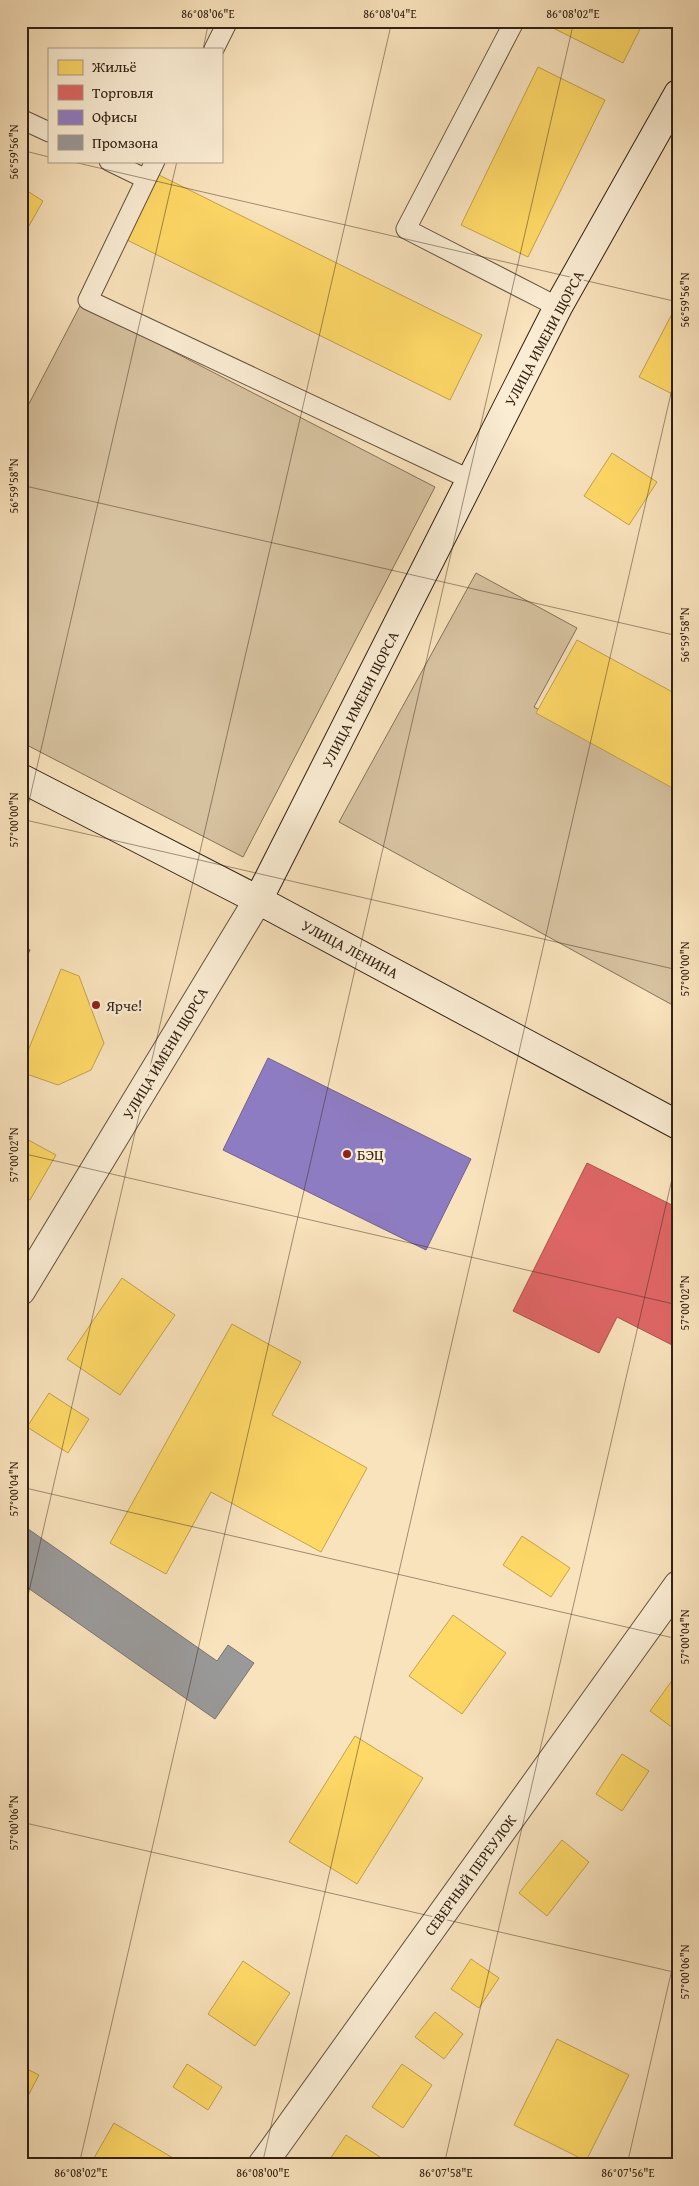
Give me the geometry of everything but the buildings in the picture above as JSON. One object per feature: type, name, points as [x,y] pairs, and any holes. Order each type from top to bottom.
[{"type":"street","name":"УЛИЦА ИМЕНИ ЩОРСА","points":[[21,1291],[258,900],[558,307],[678,94]]},
{"type":"street","name":"УЛИЦА ЛЕНИНА","points":[[21,778],[258,900],[678,1124]]},
{"type":"street","name":"СЕВЕРНЫЙ ПЕРЕУЛОК","points":[[262,2165],[678,1585]]},
{"type":"lane","points":[[214,48],[228,21]]},
{"type":"lane","points":[[508,21],[514,24],[406,229],[558,307]]},
{"type":"lane","points":[[21,118],[48,132]]},
{"type":"lane","points":[[111,162],[146,179]]},
{"type":"lane","points":[[154,162],[88,300],[471,480]]},
{"type":"shaded area","points":[[81,304],[435,487],[243,857],[21,742],[21,419]]},
{"type":"shaded area","points":[[476,573],[577,628],[534,707],[678,786],[678,1008],[339,822]]},
{"type":"place","name":"Ярче!","points":[[96,1005]]},
{"type":"place","name":"БЭЦ","points":[[347,1154]]}]
